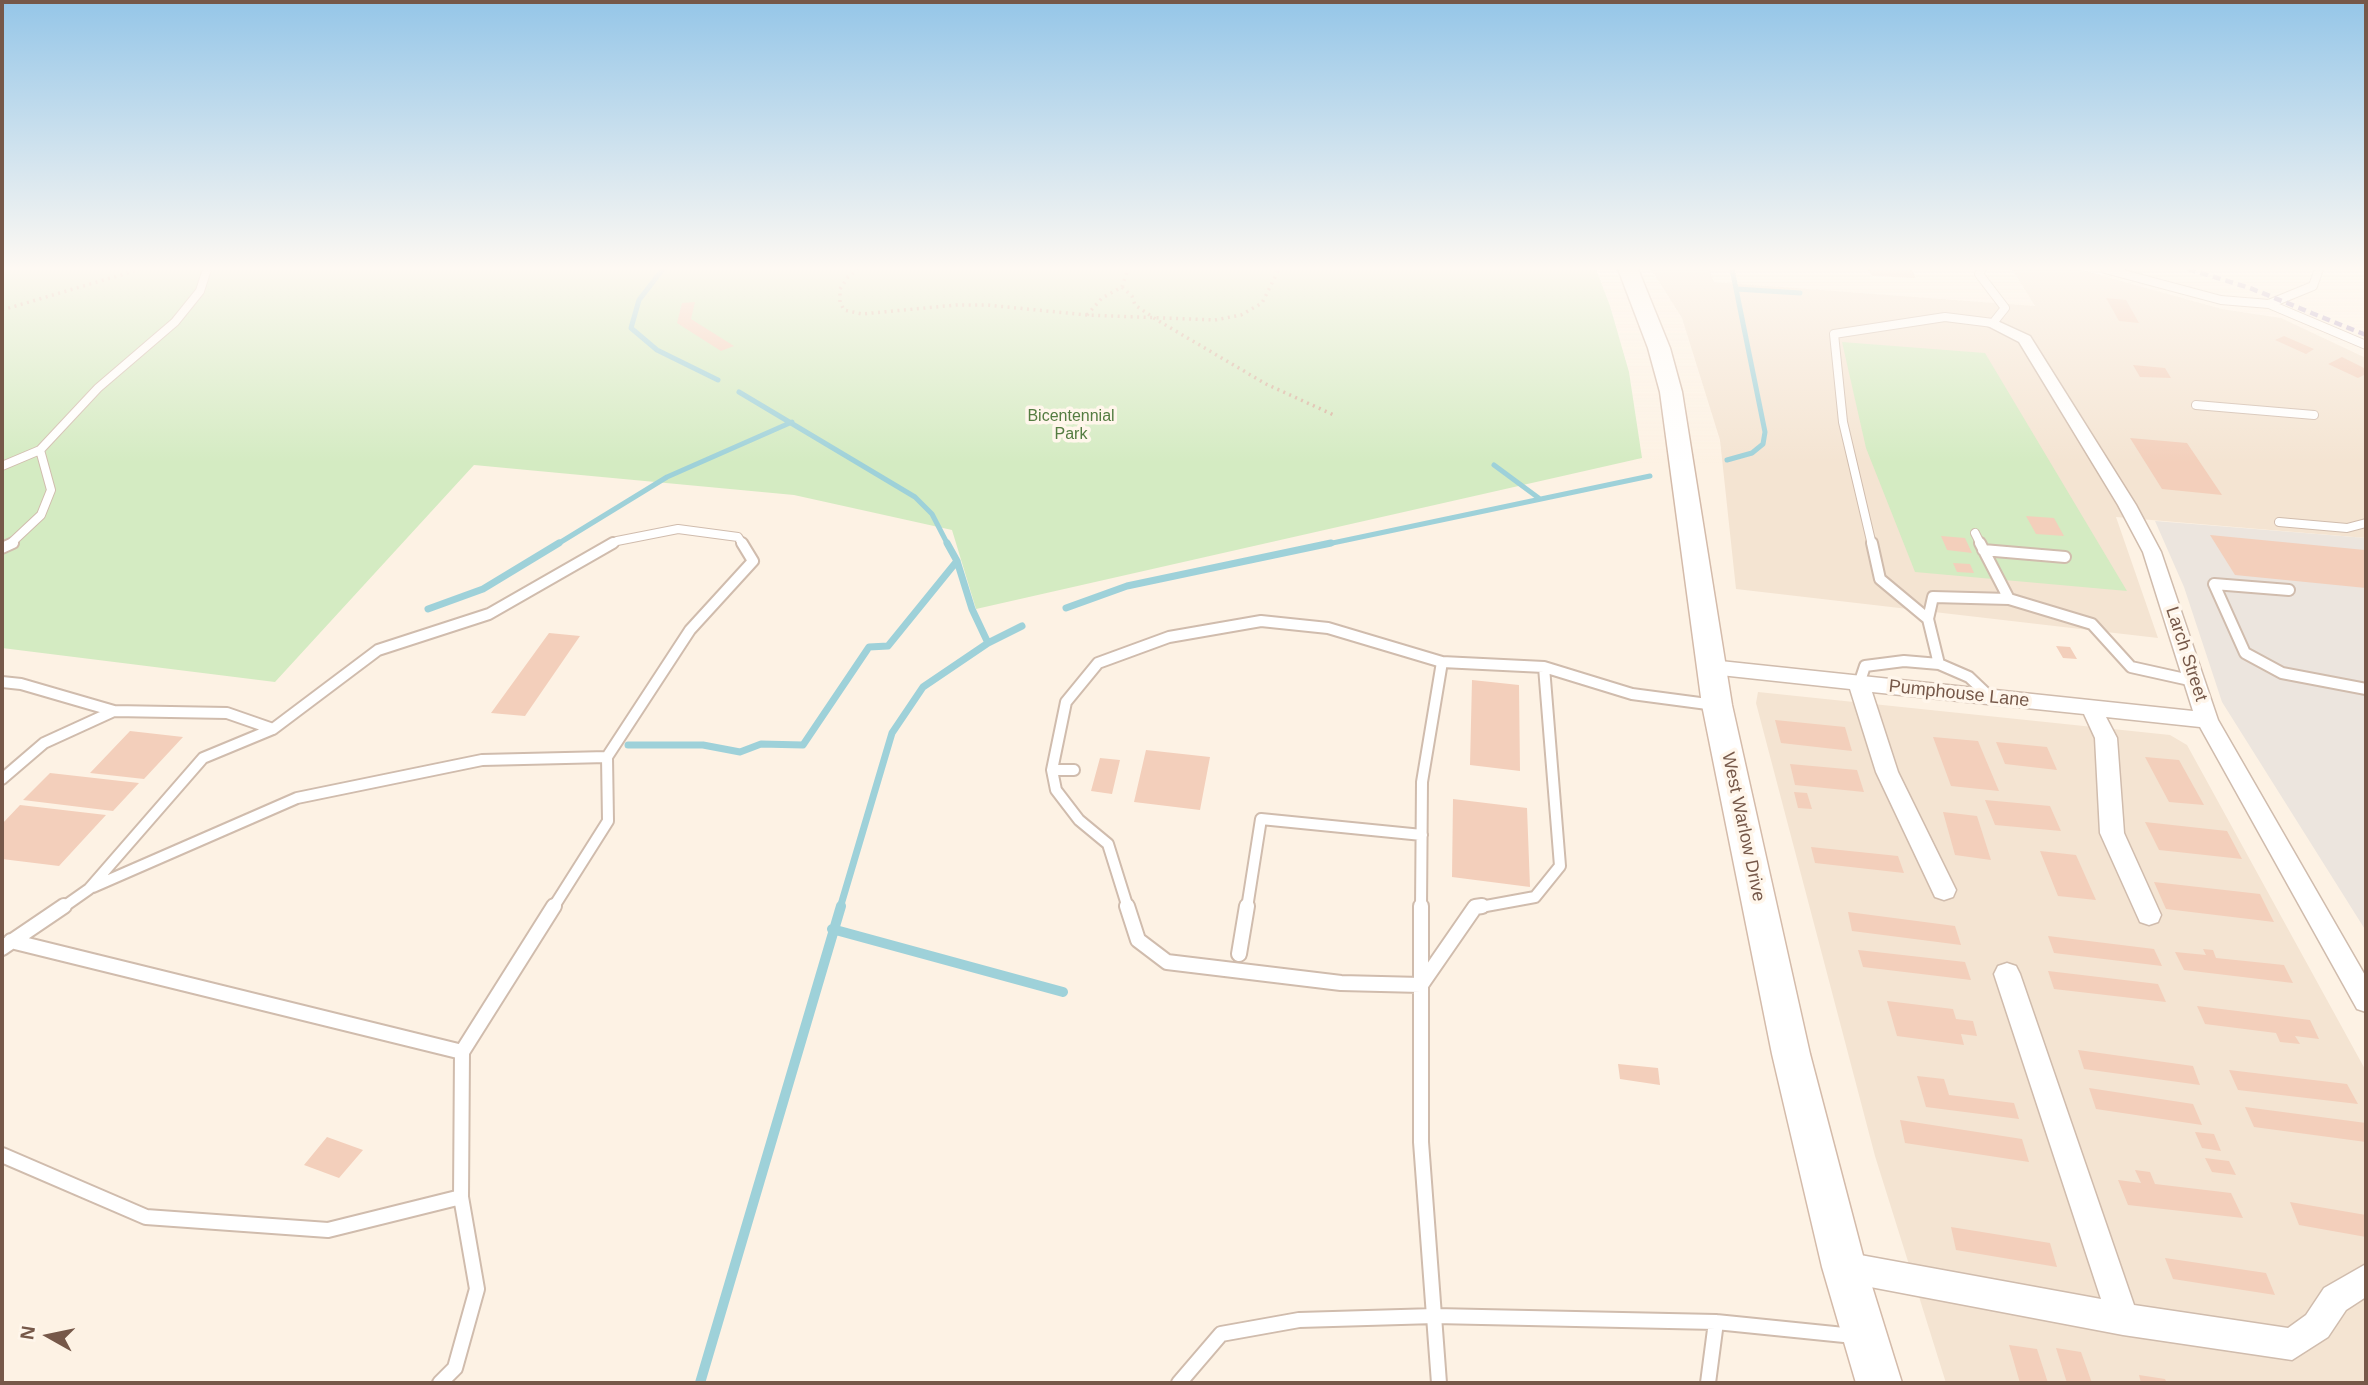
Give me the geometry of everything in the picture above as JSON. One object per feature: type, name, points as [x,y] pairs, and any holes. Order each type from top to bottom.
[{"type":"street","name":"West Warlow Drive","points":[[1653,334],[1671,392],[1717,705],[1791,1054],[1844,1268],[1879,1383]]},
{"type":"street","name":"Larch Street","points":[[2014,334],[2025,339],[2127,505],[2152,552],[2207,720],[2366,1000]]},
{"type":"street","name":"Pumphouse Lane","points":[[1711,667],[2207,720]]},
{"type":"street","points":[[1859,684],[1887,772],[1944,890]]},
{"type":"street","points":[[2091,708],[2106,738],[2112,833],[2149,915]]},
{"type":"street","points":[[2007,974],[2123,1318]]},
{"type":"street","points":[[1844,1268],[2292,1345],[2317,1326],[2335,1299],[2366,1279]]},
{"type":"lane","points":[[2,466],[40,450],[98,388],[161,334]]},
{"type":"lane","points":[[1836,334],[1834,334],[1843,422],[1880,579],[1928,619]]},
{"type":"lane","points":[[2339,334],[2366,345]]},
{"type":"lane","points":[[2196,405],[2314,415]]},
{"type":"lane","points":[[2,548],[15,542],[41,514],[51,490],[40,450]]},
{"type":"lane","points":[[2279,522],[2347,528],[2366,523]]},
{"type":"lane","points":[[89,889],[203,758],[273,729],[378,650],[489,614],[617,541],[678,529],[737,537],[753,561],[690,630],[607,757],[608,821],[462,1052],[461,1197],[477,1289],[455,1368],[440,1383]]},
{"type":"lane","points":[[1975,533],[2009,599]]},
{"type":"lane","points":[[1983,550],[2065,557]]},
{"type":"lane","points":[[2289,590],[2214,584],[2245,653],[2282,673],[2366,689]]},
{"type":"lane","points":[[1938,664],[1928,619],[1933,597],[2009,599],[2092,624],[2131,667],[2194,681]]},
{"type":"lane","points":[[1421,985],[1340,983],[1167,962],[1138,940],[1108,844],[1079,820],[1056,790],[1052,770],[1066,702],[1098,663],[1169,637],[1261,621],[1328,628],[1442,662],[1545,667],[1632,694],[1717,705]]},
{"type":"lane","points":[[1859,684],[1865,666],[1904,661],[1938,664],[1969,677],[1990,697]]},
{"type":"lane","points":[[1439,1383],[1421,1142],[1421,985],[1422,782],[1442,662]]},
{"type":"lane","points":[[1421,985],[1475,907],[1535,897],[1560,866],[1545,667]]},
{"type":"lane","points":[[2,682],[21,684],[114,711],[227,713],[273,729]]},
{"type":"lane","points":[[2,779],[44,743],[114,711]]},
{"type":"lane","points":[[6,945],[89,889],[297,798],[482,760],[607,757]]},
{"type":"lane","points":[[1052,770],[1074,770]]},
{"type":"lane","points":[[1239,954],[1261,819],[1422,835]]},
{"type":"lane","points":[[6,945],[462,1052]]},
{"type":"lane","points":[[2,1155],[146,1217],[328,1230],[461,1197]]},
{"type":"lane","points":[[1179,1383],[1221,1334],[1299,1320],[1435,1316],[1716,1322],[1865,1337]]},
{"type":"lane","points":[[1708,1383],[1716,1322]]},
{"type":"path","points":[[1180,334],[1266,384],[1336,416]]},
{"type":"shaded area","points":[[1687,334],[2314,334],[2366,358],[2366,538],[2116,517],[2158,638],[1736,589],[1720,440]]},
{"type":"shaded area","points":[[2155,521],[2366,538],[2366,931],[2222,702],[2184,587]]},
{"type":"shaded area","points":[[1758,692],[2170,735],[2187,745],[2366,1071],[2366,1383],[1946,1383],[1875,1156],[1756,703]]},
{"type":"green space","name":"Bicentennial Park","points":[[2,334],[1618,334],[1629,372],[1642,458],[976,609],[952,530],[794,495],[474,465],[275,682],[2,648]]},
{"type":"green space","points":[[1842,342],[1985,353],[2127,591],[1915,572],[1866,448]]},
{"type":"building","points":[[694,334],[714,334],[734,346],[721,351]]},
{"type":"building","points":[[2284,336],[2314,349],[2306,354],[2275,340]]},
{"type":"building","points":[[2342,357],[2366,369],[2366,374],[2358,378],[2328,364]]},
{"type":"building","points":[[2133,365],[2165,368],[2171,378],[2140,377]]},
{"type":"building","points":[[2130,438],[2187,443],[2222,495],[2162,489]]},
{"type":"building","points":[[2026,516],[2054,518],[2064,536],[2036,534]]},
{"type":"building","points":[[2210,535],[2365,550],[2366,588],[2235,575]]},
{"type":"building","points":[[1941,536],[1965,538],[1972,553],[1947,550]]},
{"type":"building","points":[[1953,563],[1970,564],[1974,573],[1957,572]]},
{"type":"building","points":[[549,633],[580,636],[525,716],[491,713]]},
{"type":"building","points":[[2056,646],[2070,647],[2077,659],[2063,658]]},
{"type":"building","points":[[1472,680],[1519,685],[1520,771],[1470,765]]},
{"type":"building","points":[[1775,720],[1845,727],[1852,751],[1781,743]]},
{"type":"building","points":[[130,731],[183,737],[144,779],[90,773]]},
{"type":"building","points":[[1933,737],[1978,741],[1999,791],[1951,786]]},
{"type":"building","points":[[1996,742],[2047,747],[2057,770],[2005,764]]},
{"type":"building","points":[[1146,750],[1210,757],[1200,810],[1134,802]]},
{"type":"building","points":[[2145,757],[2179,760],[2204,805],[2169,802]]},
{"type":"building","points":[[1100,758],[1120,760],[1112,794],[1091,791]]},
{"type":"building","points":[[1790,764],[1857,770],[1864,792],[1795,785]]},
{"type":"building","points":[[50,773],[139,783],[113,811],[23,800]]},
{"type":"building","points":[[1794,792],[1807,793],[1812,809],[1798,808]]},
{"type":"building","points":[[1453,799],[1527,808],[1530,887],[1452,877]]},
{"type":"building","points":[[1985,800],[2050,806],[2061,831],[1995,825]]},
{"type":"building","points":[[20,805],[106,815],[59,866],[2,859],[2,824]]},
{"type":"building","points":[[1943,812],[1977,816],[1991,860],[1955,855]]},
{"type":"building","points":[[2145,822],[2227,831],[2242,859],[2159,850]]},
{"type":"building","points":[[1811,847],[1898,856],[1904,873],[1815,863]]},
{"type":"building","points":[[2040,851],[2076,855],[2096,900],[2058,896]]},
{"type":"building","points":[[2154,882],[2260,894],[2274,922],[2166,909]]},
{"type":"building","points":[[1848,912],[1955,926],[1961,945],[1852,931]]},
{"type":"building","points":[[2048,936],[2154,949],[2162,966],[2054,953]]},
{"type":"building","points":[[2203,949],[2213,950],[2216,958],[2284,965],[2293,983],[2184,970],[2175,952],[2206,955]]},
{"type":"building","points":[[1858,950],[1965,962],[1971,980],[1863,967]]},
{"type":"building","points":[[2048,971],[2158,984],[2166,1002],[2054,989]]},
{"type":"building","points":[[1887,1001],[1953,1009],[1956,1019],[1973,1021],[1977,1036],[1961,1034],[1964,1045],[1897,1036]]},
{"type":"building","points":[[2197,1006],[2310,1020],[2319,1039],[2295,1036],[2300,1044],[2280,1042],[2276,1033],[2205,1024]]},
{"type":"building","points":[[2078,1050],[2193,1066],[2200,1085],[2084,1069]]},
{"type":"building","points":[[1618,1064],[1658,1068],[1660,1085],[1620,1079]]},
{"type":"building","points":[[2229,1070],[2347,1084],[2358,1104],[2238,1090]]},
{"type":"building","points":[[1917,1076],[1944,1079],[1949,1095],[2014,1103],[2019,1119],[1926,1107]]},
{"type":"building","points":[[2089,1088],[2193,1104],[2202,1125],[2096,1109]]},
{"type":"building","points":[[2245,1107],[2366,1123],[2366,1142],[2254,1127]]},
{"type":"building","points":[[1900,1120],[2022,1139],[2029,1162],[1905,1143]]},
{"type":"building","points":[[2195,1132],[2214,1134],[2221,1151],[2202,1148]]},
{"type":"building","points":[[327,1137],[363,1150],[339,1178],[304,1165]]},
{"type":"building","points":[[2205,1158],[2229,1161],[2236,1175],[2212,1172]]},
{"type":"building","points":[[2135,1170],[2150,1172],[2155,1184],[2231,1193],[2243,1218],[2128,1205],[2118,1180],[2141,1183]]},
{"type":"building","points":[[2290,1202],[2366,1215],[2366,1237],[2299,1225]]},
{"type":"building","points":[[1951,1227],[2050,1243],[2057,1267],[1956,1250]]},
{"type":"building","points":[[2165,1258],[2266,1273],[2275,1295],[2173,1279]]},
{"type":"building","points":[[2009,1345],[2037,1349],[2048,1383],[2020,1383]]},
{"type":"building","points":[[2056,1348],[2081,1352],[2092,1383],[2067,1383]]},
{"type":"building","points":[[2139,1375],[2165,1379],[2167,1383],[2141,1383]]},
{"type":"waterway","points":[[638,334],[657,350],[718,380]]},
{"type":"waterway","points":[[1727,460],[1752,453],[1763,444],[1765,432],[1745,334]]},
{"type":"waterway","points":[[739,392],[790,423]]},
{"type":"waterway","points":[[556,545],[667,477],[790,423]]},
{"type":"waterway","points":[[790,423],[915,497],[932,514],[948,545]]},
{"type":"waterway","points":[[1494,465],[1540,499]]},
{"type":"waterway","points":[[1323,545],[1650,476]]},
{"type":"waterway","points":[[428,609],[483,589],[559,543]]},
{"type":"waterway","points":[[947,543],[957,561]]},
{"type":"waterway","points":[[1066,608],[1127,586],[1331,543]]},
{"type":"waterway","points":[[628,745],[703,745],[740,752],[761,744],[803,745],[869,647],[888,646],[957,561]]},
{"type":"waterway","points":[[957,561],[972,609],[988,643]]},
{"type":"waterway","points":[[988,643],[1022,626]]},
{"type":"waterway","points":[[840,908],[892,733],[923,687],[988,643]]},
{"type":"waterway","points":[[834,930],[841,906]]},
{"type":"waterway","points":[[700,1383],[834,930]]},
{"type":"waterway","points":[[834,930],[1063,992]]}]
